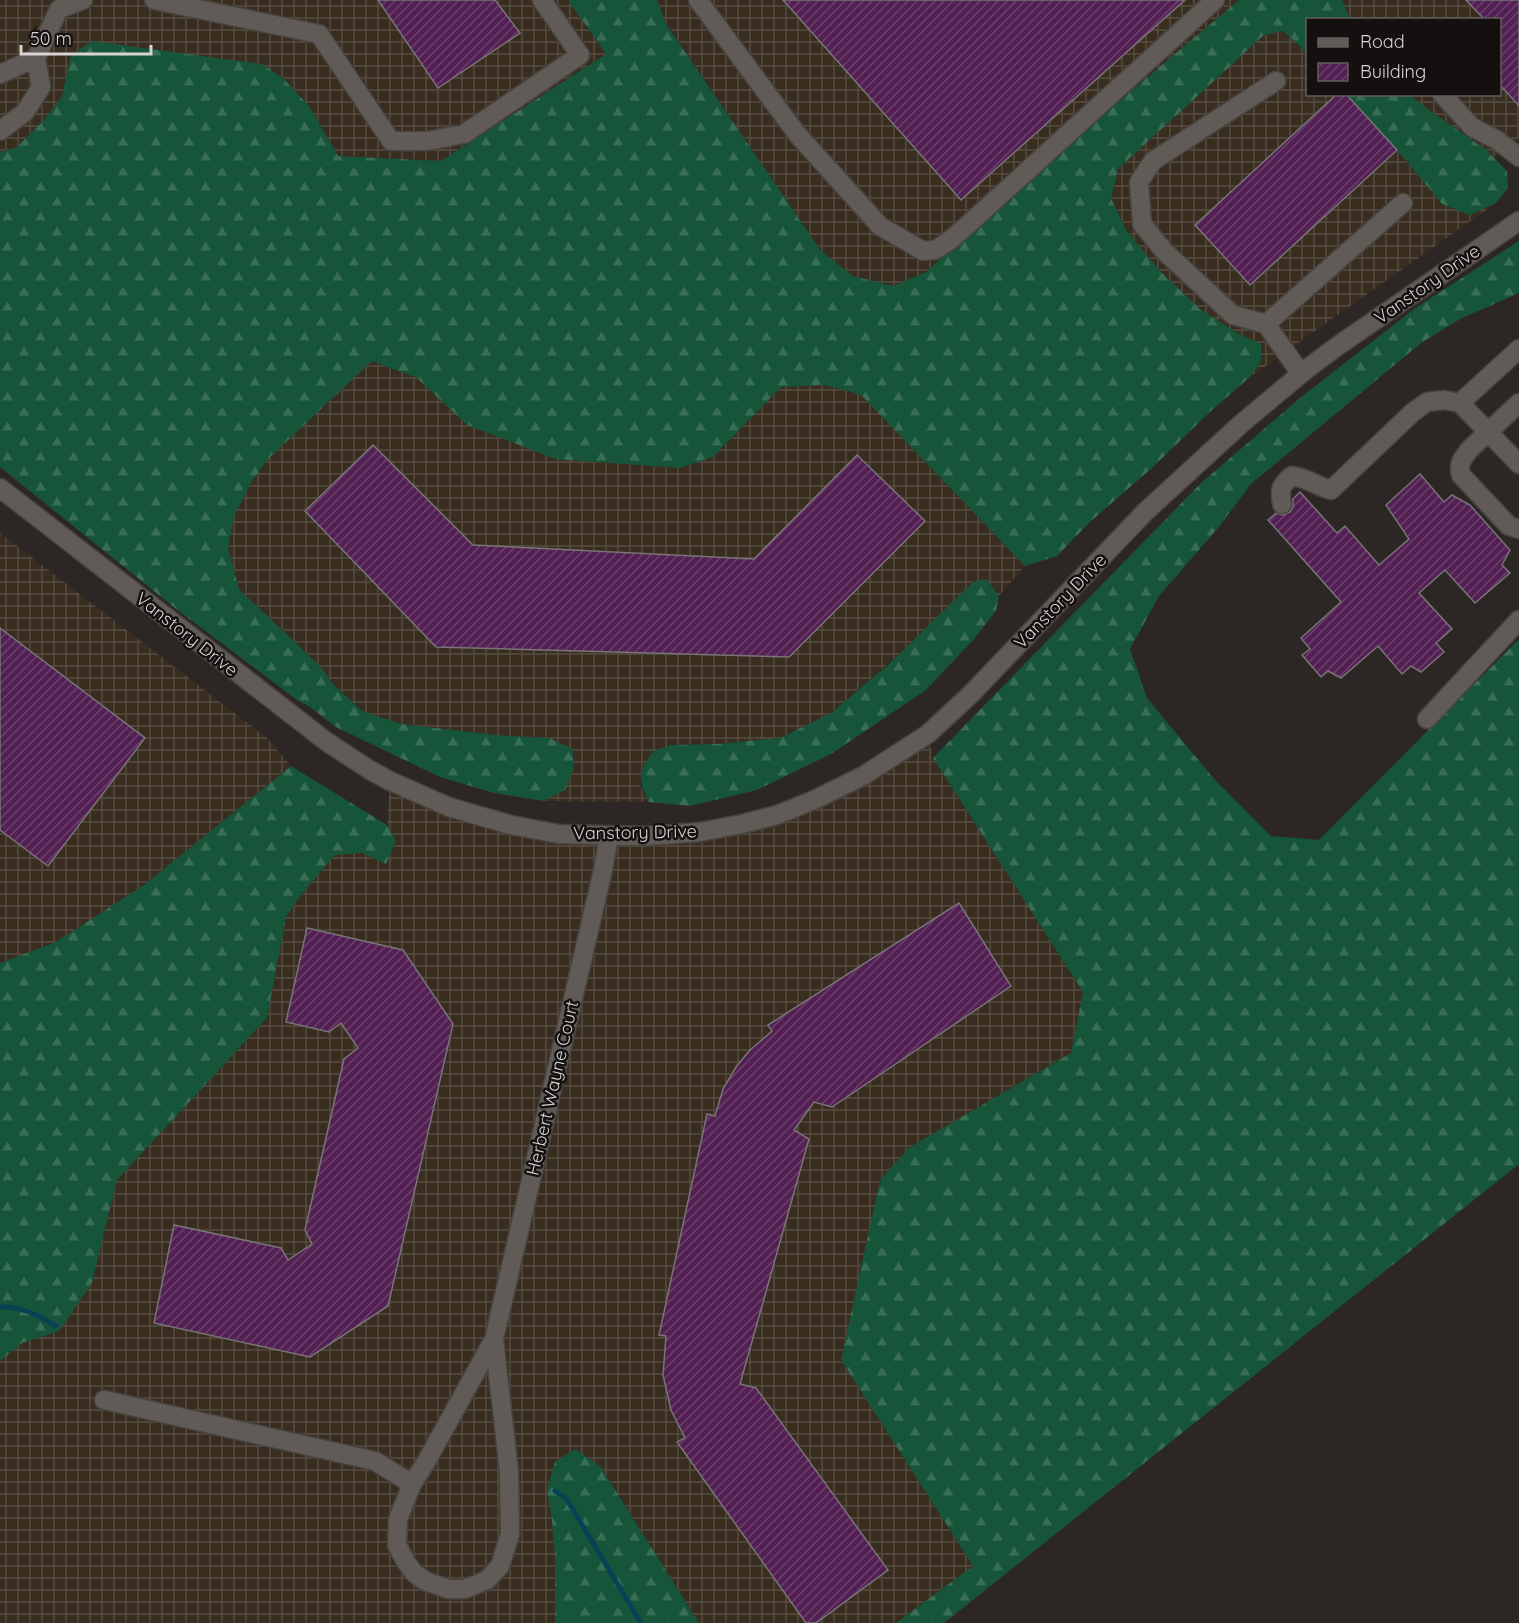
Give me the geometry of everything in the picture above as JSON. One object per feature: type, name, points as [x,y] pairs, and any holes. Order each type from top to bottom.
[{"type":"street","points":[[0,131],[25,112],[41,87],[36,58],[59,9],[83,0]]},
{"type":"street","points":[[154,0],[319,34],[391,141],[427,141],[464,134],[580,55],[543,0]]},
{"type":"street","points":[[698,0],[797,134],[880,226],[923,251],[935,250],[949,241],[1215,0]]},
{"type":"street","points":[[0,74],[36,58]]},
{"type":"street","points":[[1276,81],[1154,161],[1139,182],[1142,224],[1164,251],[1233,315],[1266,324],[1301,374]]},
{"type":"street","points":[[1444,96],[1472,127],[1497,140],[1519,157]]},
{"type":"street","points":[[1266,324],[1403,203]]},
{"type":"street","name":"Vanstory Drive","points":[[0,488],[320,736],[390,781],[449,807],[493,821],[560,834],[647,836],[689,833],[742,824],[777,815],[814,800],[863,776],[928,734],[971,694],[1145,512],[1242,423],[1339,345],[1519,221]]},
{"type":"street","points":[[1460,403],[1519,349]]},
{"type":"street","points":[[1282,504],[1280,494],[1283,484],[1292,476],[1305,477],[1331,490],[1413,412],[1427,402],[1444,400],[1460,403],[1519,464]]},
{"type":"street","points":[[1519,404],[1463,457],[1459,466],[1461,475],[1509,526],[1519,529]]},
{"type":"street","points":[[1427,719],[1519,620]]},
{"type":"street","name":"Herbert Wayne Court","points":[[494,1339],[609,836]]},
{"type":"street","points":[[494,1339],[509,1471],[510,1534],[500,1566],[488,1580],[465,1589],[448,1589],[425,1581],[414,1573],[397,1545],[398,1519],[412,1484],[494,1339]]},
{"type":"street","points":[[104,1400],[375,1461],[412,1484]]},
{"type":"shaded area","points":[[0,0],[568,0],[606,54],[441,161],[338,156],[309,106],[71,55],[62,96],[44,120],[17,147],[0,152]]},
{"type":"shaded area","points":[[657,0],[1239,0],[1085,130],[926,272],[893,286],[853,276],[821,251],[666,23]]},
{"type":"shaded area","points":[[1342,0],[1519,0],[1519,138],[1493,158],[1485,149],[1411,96],[1501,96],[1501,18],[1350,18]]},
{"type":"shaded area","points":[[1283,31],[1306,52],[1306,96],[1347,96],[1397,150],[1442,204],[1469,215],[1496,203],[1250,377],[1261,362],[1261,344],[1237,333],[1200,309],[1160,271],[1126,230],[1111,197],[1118,169],[1264,35]]},
{"type":"shaded area","points":[[372,361],[417,378],[467,425],[555,459],[680,468],[713,457],[781,387],[823,385],[849,391],[862,396],[1025,566],[999,596],[986,579],[831,713],[780,738],[717,744],[671,745],[643,767],[640,785],[649,802],[544,801],[565,790],[549,738],[497,735],[401,724],[362,711],[334,685],[321,667],[239,589],[228,548],[234,516],[252,481],[268,459]]},
{"type":"shaded area","points":[[0,533],[267,738],[291,766],[144,885],[56,942],[0,963]]},
{"type":"shaded area","points":[[928,734],[933,758],[1083,992],[1071,1053],[910,1147],[841,1360],[973,1566],[896,1623],[699,1623],[600,1466],[547,1489],[555,1556],[555,1623],[0,1623],[0,1361],[22,1343],[59,1331],[92,1283],[117,1180],[267,1018],[286,917],[301,895],[334,855],[362,853],[386,864],[396,841],[387,825],[390,781],[449,807],[609,836],[777,815]]},
{"type":"green space","points":[[568,0],[657,0],[666,24],[821,251],[853,276],[893,286],[926,272],[1085,130],[1239,0],[1342,0],[1350,18],[1306,18],[1306,52],[1283,31],[1264,35],[1118,169],[1111,198],[1126,230],[1160,271],[1200,309],[1237,333],[1261,344],[1261,362],[1250,377],[1090,522],[1057,556],[1025,566],[862,396],[823,385],[781,387],[713,457],[680,468],[555,459],[467,425],[417,378],[372,361],[268,459],[252,481],[234,516],[228,548],[239,589],[321,667],[334,685],[362,711],[401,724],[497,735],[549,738],[573,749],[573,770],[565,790],[544,801],[494,793],[440,777],[336,727],[175,608],[0,467],[0,152],[17,147],[44,120],[62,96],[71,55],[92,41],[262,64],[284,79],[309,106],[338,156],[441,161],[606,54]]},
{"type":"green space","points":[[1347,96],[1411,96],[1485,149],[1507,171],[1508,188],[1496,203],[1469,215],[1442,204],[1397,150]]},
{"type":"green space","points":[[1519,241],[1519,293],[1460,319],[1421,343],[1251,484],[1218,528],[1159,596],[1130,649],[1147,698],[1215,780],[1271,836],[1319,840],[1519,639],[1519,1164],[944,1623],[896,1623],[973,1566],[841,1360],[880,1180],[910,1147],[1071,1053],[1083,992],[933,758],[1200,484],[1300,398],[1414,309]]},
{"type":"green space","points":[[986,579],[999,596],[996,611],[973,640],[926,690],[831,754],[757,790],[690,806],[649,802],[641,776],[653,751],[671,745],[717,744],[780,738],[831,713],[889,664],[974,581]]},
{"type":"green space","points":[[291,766],[387,825],[396,841],[386,864],[362,853],[335,855],[301,895],[286,917],[267,1018],[117,1180],[92,1283],[59,1331],[22,1343],[0,1361],[0,963],[56,942],[144,885]]},
{"type":"green space","points":[[575,1449],[600,1466],[699,1623],[555,1623],[555,1556],[547,1489],[555,1462]]},
{"type":"building","points":[[378,0],[495,0],[520,33],[438,88]]},
{"type":"building","points":[[783,0],[1185,0],[961,200]]},
{"type":"building","points":[[1466,0],[1519,0],[1519,106],[1501,86],[1501,18],[1483,18]]},
{"type":"building","points":[[1335,96],[1348,96],[1397,150],[1250,285],[1195,225]]},
{"type":"building","points":[[373,445],[473,545],[754,559],[857,455],[925,521],[789,657],[436,647],[305,511]]},
{"type":"building","points":[[1420,474],[1444,502],[1452,495],[1470,505],[1510,550],[1502,565],[1510,573],[1475,603],[1445,570],[1419,593],[1452,629],[1436,643],[1444,652],[1421,672],[1411,666],[1402,674],[1378,646],[1341,678],[1328,671],[1321,677],[1302,655],[1310,649],[1301,638],[1341,602],[1268,520],[1276,513],[1283,515],[1290,512],[1293,499],[1300,492],[1337,533],[1345,526],[1379,565],[1409,539],[1386,505]]},
{"type":"building","points":[[0,628],[145,738],[48,866],[0,830]]},
{"type":"building","points":[[959,903],[1011,986],[832,1107],[814,1102],[794,1130],[809,1139],[740,1384],[756,1388],[888,1570],[816,1623],[806,1623],[677,1442],[685,1438],[671,1410],[663,1375],[666,1336],[659,1335],[707,1114],[715,1116],[723,1089],[736,1067],[750,1050],[772,1031],[768,1025]]},
{"type":"building","points":[[307,928],[403,950],[453,1024],[388,1306],[310,1357],[154,1323],[174,1225],[281,1248],[288,1260],[312,1244],[305,1230],[344,1059],[358,1048],[341,1023],[329,1032],[286,1022]]},
{"type":"waterway","points":[[0,1307],[23,1310],[56,1326]]},
{"type":"waterway","points":[[555,1491],[566,1498],[641,1623]]}]
